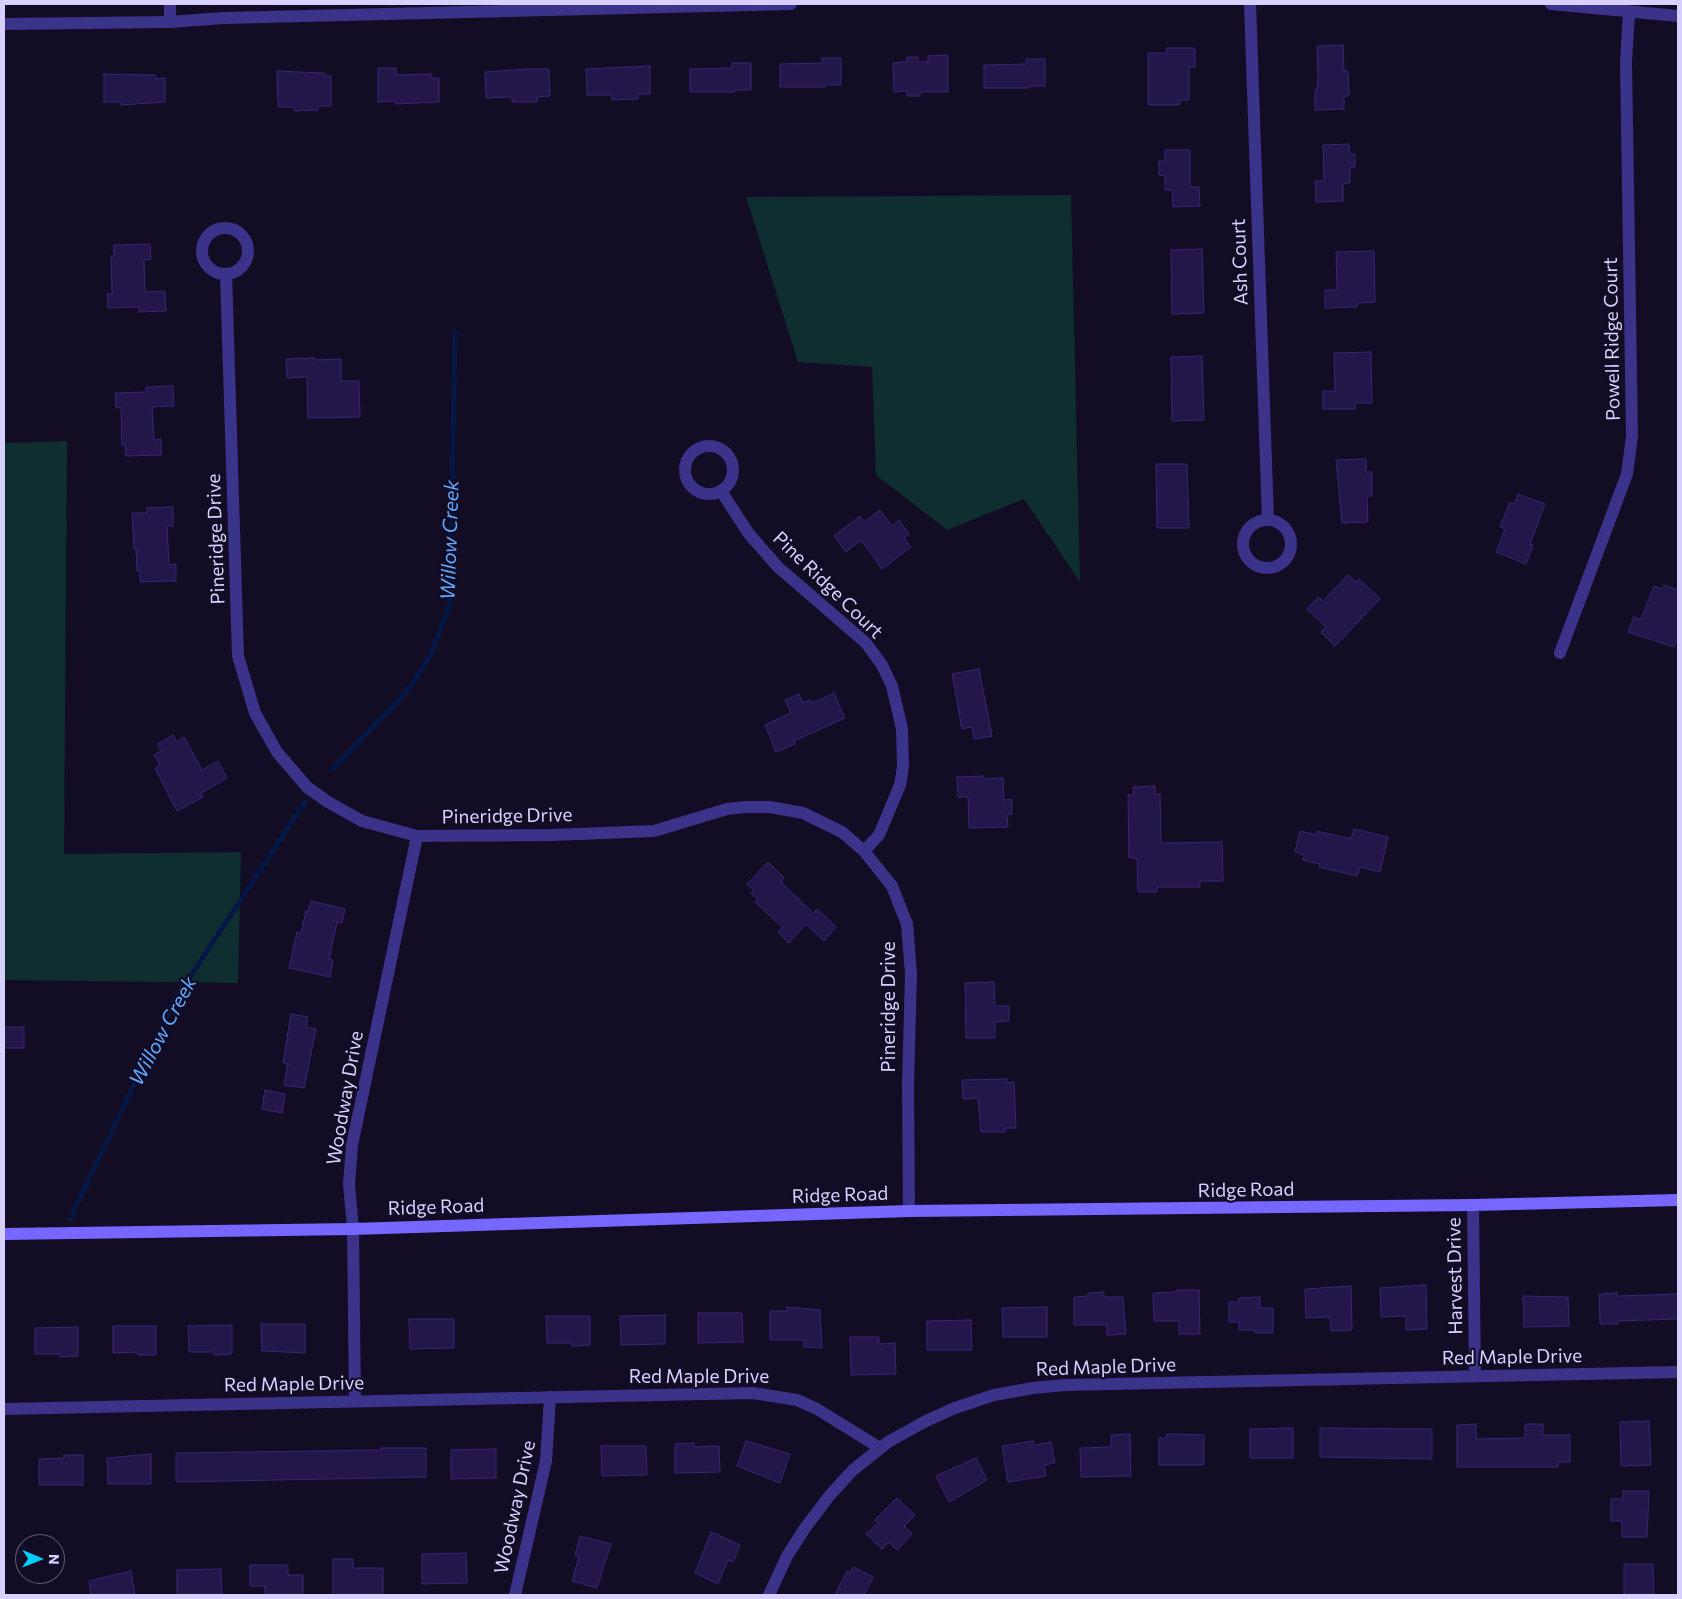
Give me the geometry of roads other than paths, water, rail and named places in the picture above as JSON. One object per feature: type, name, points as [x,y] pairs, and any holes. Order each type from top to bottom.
[{"type":"street","points":[[170,4],[170,22]]},
{"type":"street","points":[[4,24],[170,22],[224,18],[791,4]]},
{"type":"street","name":"Ash Court","points":[[1250,4],[1268,520]]},
{"type":"street","points":[[1551,4],[1678,16]]},
{"type":"street","name":"Powell Ridge Court","points":[[1560,653],[1627,474],[1632,436],[1626,62],[1629,12]]},
{"type":"street","name":"Pineridge Drive","points":[[226,274],[238,656],[255,713],[277,752],[307,787],[328,802],[362,821],[417,836],[552,835],[654,831],[727,809],[770,808],[803,813],[842,832],[864,851],[892,886],[906,924],[911,974],[908,1084],[909,1211]]},
{"type":"street","name":"Pine Ridge Court","points":[[721,491],[749,534],[778,567],[866,643],[882,665],[892,686],[902,729],[904,755],[901,776],[897,793],[879,834],[864,851]]},
{"type":"street","name":"Woodway Drive","points":[[355,1401],[353,1229],[349,1184],[352,1145],[417,836]]},
{"type":"street","name":"Ridge Road","points":[[4,1234],[353,1229],[909,1211],[1473,1205],[1678,1200]]},
{"type":"street","name":"Harvest Drive","points":[[1473,1205],[1475,1376]]},
{"type":"street","name":"Red Maple Drive","points":[[4,1410],[753,1393],[775,1395],[817,1409],[880,1448],[955,1408],[994,1395],[1033,1388],[1678,1372]]},
{"type":"street","name":"Woodway Drive","points":[[515,1595],[546,1461],[550,1397]]},
{"type":"street","points":[[769,1595],[787,1556],[804,1528],[853,1470],[880,1448]]},
{"type":"waterway","name":"Willow Creek","points":[[333,769],[408,690],[431,655],[450,603],[455,332]]},
{"type":"waterway","name":"Willow Creek","points":[[70,1219],[173,1003],[305,802]]}]
